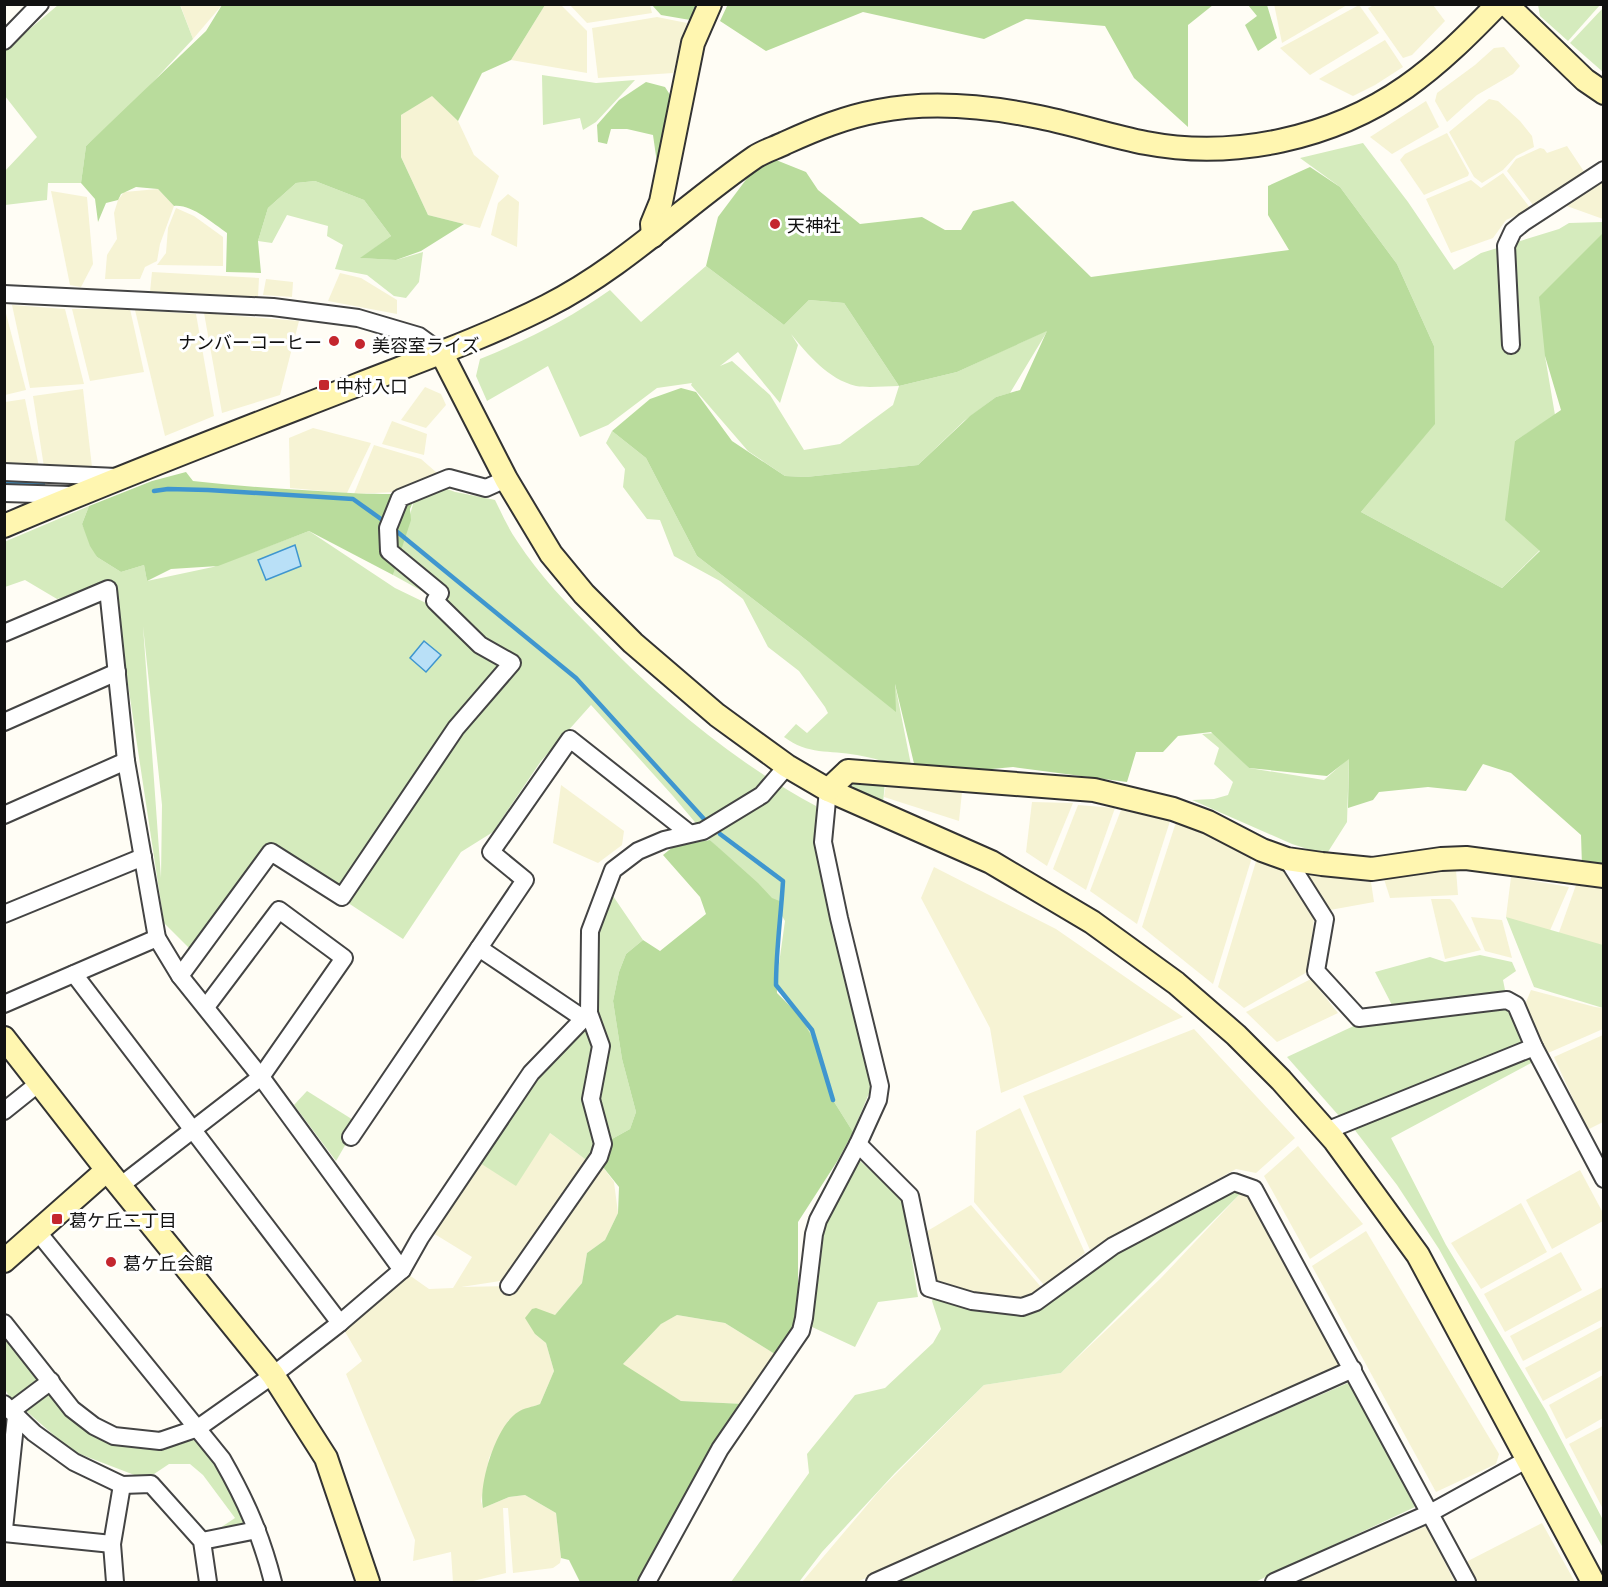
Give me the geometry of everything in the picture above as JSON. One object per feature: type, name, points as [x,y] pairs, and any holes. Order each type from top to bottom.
[{"type":"street","points":[[4,41],[40,4]]},
{"type":"street","points":[[653,236],[652,224],[661,202],[693,43],[710,4]]},
{"type":"street","points":[[4,526],[75,495],[441,352],[514,321],[569,294],[653,236],[759,155],[819,127],[879,111],[934,106],[1003,111],[1035,116],[1146,143],[1201,148],[1237,147],[1278,141],[1316,132],[1359,114],[1404,88],[1450,51],[1498,4]]},
{"type":"street","points":[[1506,4],[1585,80],[1604,93]]},
{"type":"street","points":[[1511,345],[1506,246],[1513,231],[1604,170]]},
{"type":"street","points":[[4,294],[273,307],[358,318],[419,336],[441,352],[506,479],[551,554],[584,594],[633,643],[717,715],[787,766],[828,790],[991,862],[1092,922],[1176,983],[1236,1035],[1281,1080],[1326,1131],[1418,1255],[1593,1582]]},
{"type":"street","points":[[4,472],[121,477]]},
{"type":"street","points":[[180,976],[271,852],[342,897],[456,728],[512,663],[480,645],[471,637],[435,601],[440,593],[389,551],[388,528],[399,498],[449,478],[486,489],[506,479]]},
{"type":"street","points":[[4,493],[75,495]]},
{"type":"street","points":[[4,633],[108,589],[126,761],[157,938],[180,976],[261,1077],[402,1270]]},
{"type":"street","points":[[4,722],[117,672]]},
{"type":"street","points":[[351,1137],[525,880],[491,852],[570,739],[689,833]]},
{"type":"street","points":[[4,815],[126,761]]},
{"type":"street","points":[[509,1286],[599,1157],[603,1144],[591,1099],[601,1046],[586,1016],[590,931],[613,870],[638,851],[663,840],[704,831],[762,795],[787,766]]},
{"type":"street","points":[[647,1582],[720,1449],[801,1331],[814,1234],[818,1220],[878,1100],[880,1086],[823,842],[828,790],[848,771],[1094,790],[1173,808],[1208,822],[1262,850],[1287,859],[1322,864],[1372,869],[1441,859],[1466,858],[1604,876]]},
{"type":"street","points":[[4,914],[143,857]]},
{"type":"street","points":[[1287,859],[1326,919],[1316,970],[1359,1018],[1506,1000],[1516,1005],[1534,1047],[1604,1179]]},
{"type":"street","points":[[4,1261],[37,1231],[114,1178],[193,1130],[261,1077],[344,958],[279,910],[206,1007]]},
{"type":"street","points":[[4,1004],[157,938]]},
{"type":"street","points":[[479,948],[586,1016]]},
{"type":"street","points":[[74,974],[340,1323]]},
{"type":"street","points":[[4,1323],[72,1409],[94,1426],[114,1436],[160,1441],[198,1428],[273,1375],[340,1323],[402,1270],[420,1238],[531,1073],[586,1016]]},
{"type":"street","points":[[4,1038],[273,1375],[326,1458],[368,1582]]},
{"type":"street","points":[[1326,1131],[1534,1047]]},
{"type":"street","points":[[4,1111],[39,1083]]},
{"type":"street","points":[[858,1144],[910,1196],[929,1288],[972,1301],[1022,1307],[1036,1302],[1113,1246],[1234,1182],[1254,1189],[1467,1582]]},
{"type":"street","points":[[37,1231],[222,1459],[245,1500],[273,1582]]},
{"type":"street","points":[[875,1582],[1353,1369]]},
{"type":"street","points":[[11,1410],[51,1381]]},
{"type":"street","points":[[11,1410],[34,1433],[74,1462],[122,1485],[151,1484],[202,1541],[208,1582]]},
{"type":"street","points":[[11,1410],[4,1531],[112,1544]]},
{"type":"street","points":[[1274,1582],[1430,1513],[1528,1459]]},
{"type":"street","points":[[115,1582],[112,1544],[122,1485]]},
{"type":"street","points":[[202,1541],[257,1530]]},
{"type":"shaded area","points":[[180,4],[222,5],[193,39]]},
{"type":"shaded area","points":[[1274,4],[1347,4],[1347,5],[1282,43]]},
{"type":"shaded area","points":[[545,5],[561,5],[587,31],[587,73],[511,60]]},
{"type":"shaded area","points":[[570,5],[650,5],[652,13],[587,23]]},
{"type":"shaded area","points":[[1359,5],[1379,33],[1310,75],[1280,48]]},
{"type":"shaded area","points":[[1374,5],[1433,5],[1445,21],[1412,55],[1403,58],[1368,8]]},
{"type":"shaded area","points":[[657,17],[687,23],[673,73],[598,78],[592,28]]},
{"type":"shaded area","points":[[1385,40],[1403,67],[1375,85],[1353,96],[1319,79]]},
{"type":"shaded area","points":[[1504,47],[1520,66],[1513,74],[1477,95],[1447,122],[1435,101],[1437,93],[1494,48]]},
{"type":"shaded area","points":[[432,95],[458,121],[474,155],[499,176],[480,228],[428,215],[396,146],[401,115]]},
{"type":"shaded area","points":[[1489,99],[1498,101],[1520,121],[1532,136],[1534,147],[1516,156],[1503,170],[1482,183],[1474,177],[1449,132]]},
{"type":"shaded area","points":[[1426,101],[1439,127],[1392,154],[1370,137]]},
{"type":"shaded area","points":[[1447,133],[1469,173],[1468,176],[1424,195],[1400,160],[1405,154]]},
{"type":"shaded area","points":[[1567,146],[1585,173],[1573,186],[1533,205],[1507,171],[1516,159],[1540,148],[1547,153]]},
{"type":"shaded area","points":[[1503,173],[1531,209],[1506,220],[1493,238],[1451,253],[1426,199],[1471,180],[1481,188]]},
{"type":"shaded area","points":[[1603,176],[1603,219],[1564,205]]},
{"type":"shaded area","points":[[158,189],[174,206],[160,244],[157,261],[145,267],[140,279],[105,279],[107,255],[117,239],[114,213],[118,200],[124,192]]},
{"type":"shaded area","points":[[51,191],[87,197],[93,264],[81,287],[70,285]]},
{"type":"shaded area","points":[[508,194],[519,202],[517,247],[491,235],[498,203]]},
{"type":"shaded area","points":[[176,208],[194,216],[223,237],[223,266],[157,265],[166,253],[168,228]]},
{"type":"shaded area","points":[[152,272],[259,278],[258,297],[150,292]]},
{"type":"shaded area","points":[[340,273],[361,278],[397,300],[397,314],[328,301]]},
{"type":"shaded area","points":[[266,279],[293,282],[292,297],[263,295]]},
{"type":"shaded area","points":[[12,305],[65,309],[84,384],[30,388]]},
{"type":"shaded area","points":[[4,306],[26,390],[5,395],[4,395]]},
{"type":"shaded area","points":[[72,309],[130,309],[144,372],[90,381]]},
{"type":"shaded area","points":[[135,310],[196,314],[214,416],[165,436]]},
{"type":"shaded area","points":[[204,313],[299,321],[280,395],[222,413]]},
{"type":"shaded area","points":[[425,387],[441,394],[446,405],[426,428],[401,420]]},
{"type":"shaded area","points":[[83,389],[92,467],[44,467],[33,396]]},
{"type":"shaded area","points":[[25,399],[39,467],[5,465],[5,402]]},
{"type":"shaded area","points":[[392,421],[427,434],[424,455],[382,444]]},
{"type":"shaded area","points":[[313,428],[371,443],[347,493],[290,488],[289,438]]},
{"type":"shaded area","points":[[374,445],[421,459],[444,479],[434,484],[455,492],[495,500],[417,491],[354,494]]},
{"type":"shaded area","points":[[886,784],[962,792],[959,821],[884,797]]},
{"type":"shaded area","points":[[561,785],[624,831],[622,845],[598,863],[553,843]]},
{"type":"shaded area","points":[[1032,802],[1073,803],[1047,866],[1026,852]]},
{"type":"shaded area","points":[[1078,805],[1115,808],[1086,890],[1053,869]]},
{"type":"shaded area","points":[[1121,810],[1172,815],[1137,924],[1090,891]]},
{"type":"shaded area","points":[[1177,819],[1253,854],[1213,984],[1142,927]]},
{"type":"shaded area","points":[[1257,858],[1281,868],[1314,917],[1309,971],[1244,1008],[1218,987]]},
{"type":"shaded area","points":[[934,867],[1056,929],[1183,1017],[1001,1093],[990,1028],[921,898]]},
{"type":"shaded area","points":[[1456,870],[1458,895],[1390,898],[1384,879]]},
{"type":"shaded area","points":[[1306,875],[1371,882],[1374,902],[1330,910]]},
{"type":"shaded area","points":[[1511,877],[1569,887],[1548,935],[1506,917]]},
{"type":"shaded area","points":[[1576,885],[1603,887],[1603,950],[1557,938]]},
{"type":"shaded area","points":[[1431,899],[1450,899],[1454,903],[1481,950],[1445,959]]},
{"type":"shaded area","points":[[1471,917],[1502,920],[1512,958],[1485,951]]},
{"type":"shaded area","points":[[1311,979],[1338,1013],[1277,1042],[1246,1012]]},
{"type":"shaded area","points":[[1531,990],[1603,1008],[1603,1029],[1548,1053],[1524,1007]]},
{"type":"shaded area","points":[[1194,1029],[1295,1138],[1256,1173],[1236,1169],[1090,1250],[1023,1096]]},
{"type":"shaded area","points":[[1603,1035],[1603,1122],[1587,1130],[1554,1057]]},
{"type":"shaded area","points":[[1020,1108],[1085,1253],[1044,1285],[974,1202],[976,1131]]},
{"type":"shaded area","points":[[550,1133],[589,1162],[507,1280],[461,1287],[509,1286],[599,1162],[614,1182],[618,1213],[605,1240],[587,1253],[582,1283],[555,1315],[535,1334],[546,1343],[554,1371],[540,1404],[518,1412],[508,1421],[489,1458],[481,1501],[483,1508],[509,1497],[525,1495],[556,1513],[560,1563],[553,1568],[513,1573],[508,1508],[503,1508],[506,1573],[469,1582],[453,1582],[451,1552],[413,1561],[415,1540],[346,1374],[362,1361],[340,1323],[402,1270],[429,1289],[453,1288],[472,1257],[433,1233],[480,1163]]},
{"type":"shaded area","points":[[1298,1146],[1363,1224],[1310,1259],[1264,1176]]},
{"type":"shaded area","points":[[1580,1170],[1603,1213],[1603,1221],[1552,1249],[1526,1200]]},
{"type":"shaded area","points":[[1241,1193],[1251,1198],[1343,1366],[857,1582],[802,1582],[879,1491],[984,1385],[1061,1373],[1161,1278]]},
{"type":"shaded area","points":[[1521,1203],[1547,1252],[1481,1289],[1451,1243]]},
{"type":"shaded area","points":[[971,1205],[1047,1294],[1037,1301],[929,1288],[924,1233]]},
{"type":"shaded area","points":[[1366,1231],[1499,1454],[1496,1464],[1436,1492],[1312,1266]]},
{"type":"shaded area","points":[[1561,1252],[1582,1290],[1505,1332],[1484,1294]]},
{"type":"shaded area","points":[[1603,1287],[1603,1319],[1523,1361],[1510,1336]]},
{"type":"shaded area","points":[[677,1315],[725,1323],[778,1356],[744,1404],[681,1401],[622,1365],[662,1323]]},
{"type":"shaded area","points":[[1603,1326],[1603,1369],[1543,1401],[1525,1368]]},
{"type":"shaded area","points":[[1603,1375],[1603,1418],[1566,1439],[1549,1405]]},
{"type":"shaded area","points":[[1603,1426],[1603,1509],[1569,1444]]},
{"type":"shaded area","points":[[1542,1523],[1575,1582],[1477,1582],[1466,1562]]},
{"type":"shaded area","points":[[1426,1526],[1455,1582],[1297,1582]]},
{"type":"green space","points":[[728,4],[1213,5],[1188,25],[1188,127],[1134,78],[1105,26],[1026,19],[984,39],[863,12],[766,51],[720,21]]},
{"type":"green space","points":[[1538,4],[1600,5],[1568,41],[1540,16]]},
{"type":"green space","points":[[58,5],[180,5],[193,39],[138,98],[86,146],[81,183],[48,183],[47,200],[5,205],[4,172],[37,137],[5,96],[5,50]]},
{"type":"green space","points":[[222,5],[545,5],[511,60],[482,73],[458,121],[432,96],[401,115],[401,157],[428,215],[464,224],[421,251],[396,260],[360,258],[391,236],[364,200],[315,181],[296,183],[268,208],[258,241],[261,273],[226,272],[227,233],[195,211],[174,206],[158,189],[136,187],[121,194],[118,200],[106,203],[98,222],[95,199],[81,183],[86,146],[206,31]]},
{"type":"green space","points":[[652,5],[708,5],[696,21],[661,15]]},
{"type":"green space","points":[[1248,5],[1267,5],[1277,38],[1258,51],[1245,25],[1257,16]]},
{"type":"green space","points":[[1603,8],[1603,72],[1570,43]]},
{"type":"green space","points":[[542,75],[596,83],[635,80],[596,122],[583,130],[580,118],[543,125]]},
{"type":"green space","points":[[646,82],[665,87],[674,101],[659,177],[653,135],[627,129],[611,129],[607,144],[598,142],[597,125],[619,100]]},
{"type":"green space","points":[[1363,143],[1408,202],[1454,270],[1481,253],[1559,229],[1569,223],[1603,222],[1603,233],[1545,356],[1555,415],[1515,441],[1540,550],[1502,588],[1361,512],[1429,430],[1434,346],[1397,264],[1340,187],[1300,158]]},
{"type":"green space","points":[[776,160],[806,172],[818,190],[860,224],[922,217],[945,230],[961,230],[973,211],[1013,201],[1091,277],[1289,250],[1268,215],[1268,186],[1310,167],[1340,187],[1397,264],[1434,346],[1435,424],[1361,512],[1502,588],[1540,551],[1505,520],[1515,441],[1561,410],[1545,356],[1539,297],[1603,233],[1603,868],[1582,866],[1581,835],[1511,773],[1483,764],[1466,791],[1428,787],[1379,792],[1373,800],[1348,808],[1349,759],[1327,776],[1249,768],[1211,732],[1178,736],[1163,752],[1136,752],[1127,782],[1013,767],[917,776],[895,684],[896,712],[697,556],[646,458],[612,431],[650,399],[681,388],[696,392],[732,441],[785,476],[806,477],[918,465],[970,416],[996,397],[1020,390],[1047,331],[957,372],[899,386],[844,303],[809,300],[784,325],[706,266],[718,217],[751,173]]},
{"type":"green space","points":[[315,181],[364,200],[391,236],[361,258],[396,260],[423,252],[419,282],[406,298],[394,296],[367,275],[335,269],[343,245],[327,236],[328,226],[287,215],[272,243],[258,241],[268,208],[296,183]]},
{"type":"green space","points":[[706,266],[784,325],[809,300],[844,303],[899,386],[957,372],[1048,330],[1010,393],[996,397],[964,421],[918,465],[806,477],[785,476],[748,451],[691,385],[692,383],[657,388],[608,425],[580,437],[548,366],[487,401],[476,376],[480,359],[547,328],[610,290],[641,322]],"holes":[[[791,334],[819,365],[846,383],[861,387],[899,386],[893,405],[840,444],[804,450],[770,395],[732,361],[720,366],[738,352],[780,403],[798,345]]]},
{"type":"green space","points":[[612,431],[646,458],[697,556],[810,643],[894,679],[912,770],[864,756],[802,747],[784,737],[796,724],[807,733],[828,713],[825,707],[799,671],[768,647],[743,599],[720,581],[674,556],[660,520],[647,519],[623,487],[625,469],[606,443]]},
{"type":"green space","points":[[186,472],[193,481],[415,497],[410,509],[411,520],[393,575],[309,531],[218,566],[171,569],[147,581],[144,565],[121,572],[97,557],[90,546],[82,524],[89,506],[152,481]]},
{"type":"green space","points":[[433,484],[455,492],[495,500],[514,536],[544,578],[647,683],[728,750],[756,770],[816,806],[819,837],[872,1086],[853,1132],[833,1100],[806,1024],[776,985],[785,921],[772,899],[710,840],[591,705],[541,761],[493,832],[461,852],[403,939],[263,847],[189,948],[164,923],[113,585],[57,599],[25,580],[5,587],[4,542],[89,506],[82,524],[97,557],[121,572],[144,565],[147,581],[213,567],[309,531],[395,588],[426,603],[431,596],[393,575],[415,497]],"holes":[[[143,626],[162,805],[161,878]]]},
{"type":"green space","points":[[1215,733],[1249,768],[1324,780],[1349,758],[1347,822],[1326,855],[1292,844],[1192,800],[1214,799],[1228,795],[1233,782],[1214,764],[1219,748],[1202,734]]},
{"type":"green space","points":[[860,779],[885,782],[883,803],[853,791],[852,785]]},
{"type":"green space","points":[[710,840],[772,898],[782,902],[776,959],[777,993],[802,1018],[819,1051],[833,1100],[853,1132],[838,1160],[798,1222],[798,1300],[792,1331],[778,1356],[725,1323],[677,1315],[661,1324],[623,1364],[681,1401],[744,1404],[737,1410],[649,1582],[580,1582],[569,1560],[561,1558],[556,1513],[525,1495],[509,1497],[483,1508],[483,1485],[490,1456],[503,1429],[518,1412],[540,1404],[554,1371],[546,1343],[535,1334],[525,1318],[532,1309],[536,1308],[555,1315],[582,1283],[587,1253],[605,1240],[618,1213],[619,1187],[599,1162],[603,1144],[630,1129],[636,1112],[622,1059],[613,1001],[619,972],[626,954],[643,940],[660,951],[706,914],[700,897],[663,855],[674,846]]},
{"type":"green space","points":[[613,896],[643,940],[626,954],[619,972],[613,1001],[622,1059],[636,1112],[630,1129],[603,1144],[589,1162],[550,1133],[516,1186],[480,1163],[537,1075],[584,1019],[590,939]]},
{"type":"green space","points":[[1506,917],[1603,945],[1603,1008],[1534,987]]},
{"type":"green space","points":[[1480,955],[1512,962],[1516,971],[1503,980],[1506,995],[1393,1007],[1375,972],[1430,957],[1445,962]]},
{"type":"green space","points":[[1502,1005],[1515,1017],[1524,1036],[1521,1045],[1340,1117],[1287,1057],[1358,1024]]},
{"type":"green space","points":[[1526,1055],[1533,1062],[1391,1138],[1446,1245],[1546,1411],[1603,1520],[1603,1548],[1439,1249],[1397,1185],[1354,1129]]},
{"type":"green space","points":[[307,1091],[358,1123],[336,1161],[294,1105]]},
{"type":"green space","points":[[860,1161],[902,1198],[918,1297],[878,1302],[855,1347],[810,1326],[825,1226]]},
{"type":"green space","points":[[1224,1191],[1241,1193],[1061,1373],[984,1385],[895,1473],[822,1552],[799,1582],[731,1582],[809,1473],[807,1454],[855,1395],[885,1388],[933,1343],[941,1329],[932,1301],[936,1294],[1006,1310],[1087,1270]]},
{"type":"green space","points":[[5,1334],[40,1380],[11,1400],[5,1389]]},
{"type":"green space","points":[[1350,1382],[1415,1507],[1255,1582],[888,1582]]},
{"type":"green space","points":[[50,1390],[117,1444],[148,1449],[192,1439],[202,1446],[218,1465],[247,1522],[236,1531],[217,1530],[235,1518],[203,1475],[190,1464],[169,1464],[154,1474],[137,1476],[72,1451],[25,1410]]},
{"type":"water","points":[[295,545],[301,566],[266,580],[258,560]]},
{"type":"water","points":[[424,641],[441,655],[426,672],[410,658]]},
{"type":"waterway","points":[[4,483],[43,484]]},
{"type":"waterway","points":[[154,491],[208,490],[353,499],[381,519]]},
{"type":"waterway","points":[[395,530],[576,678],[704,819]]},
{"type":"waterway","points":[[720,834],[783,881],[776,985],[812,1030],[833,1100]]},
{"type":"place","name":"天神社","points":[[775,224]]},
{"type":"place","name":"ナンバーコーヒー","points":[[334,341]]},
{"type":"place","name":"美容室ライズ","points":[[360,344]]},
{"type":"place","name":"中村入口","points":[[324,385]]},
{"type":"place","name":"葛ケ丘二丁目","points":[[57,1219]]},
{"type":"place","name":"葛ケ丘会館","points":[[111,1262]]}]
